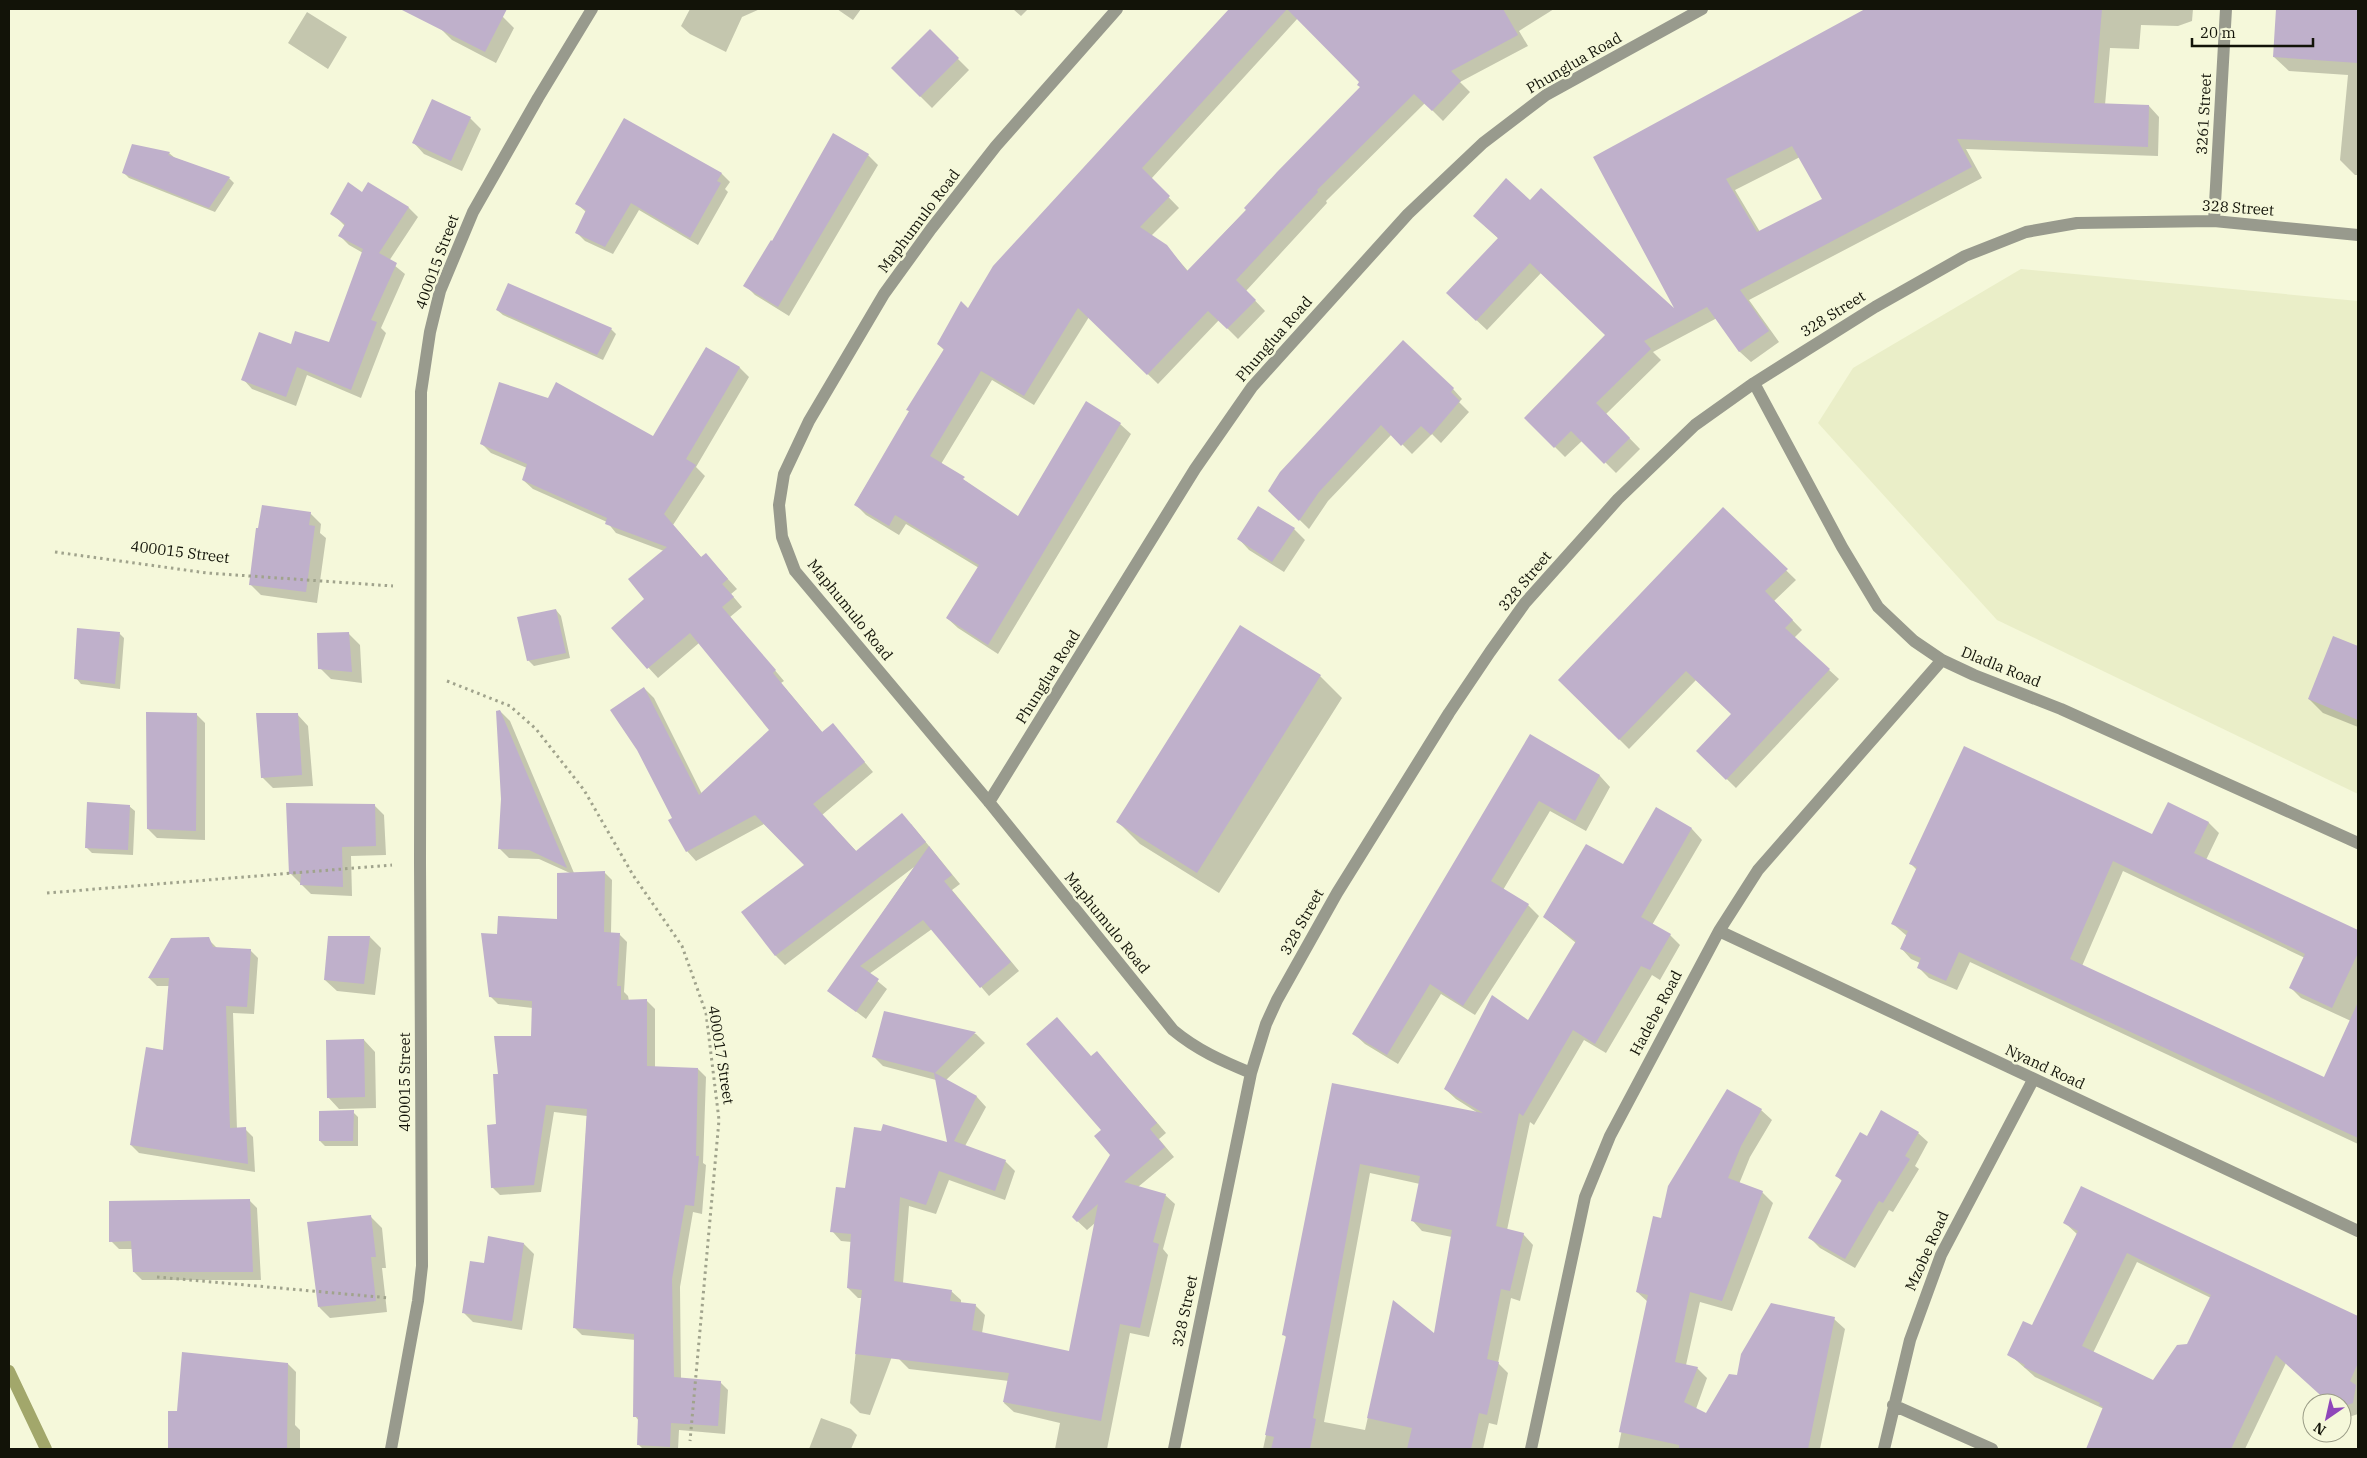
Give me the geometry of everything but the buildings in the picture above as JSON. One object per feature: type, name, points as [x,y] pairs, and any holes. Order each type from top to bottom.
[{"type":"street","name":"400015 Street","points":[[391,1449],[418,1301],[422,1266],[420,862],[422,392],[430,332],[440,291],[473,212],[538,98],[592,9]]},
{"type":"street","name":"Maphumulo Road","points":[[1117,9],[996,146],[931,229],[884,294],[809,421],[784,474],[779,505],[782,537],[796,571],[989,802],[1173,1030],[1192,1046],[1213,1058],[1251,1073]]},
{"type":"street","name":"Phunglua Road","points":[[989,802],[1195,469],[1252,387],[1408,214],[1482,143],[1546,95],[1702,9]]},
{"type":"street","name":"3261 Street","points":[[2214,221],[2226,9]]},
{"type":"street","name":"328 Street","points":[[1174,1449],[1251,1073],[1266,1024],[1277,1000],[1337,893],[1449,713],[1525,603],[1618,498],[1695,425],[1754,382],[1875,307],[1965,256],[2026,232],[2077,223],[2214,221],[2358,235]]},
{"type":"street","name":"Dladla Road","points":[[1754,382],[1842,547],[1878,607],[1914,641],[1942,660],[1982,678],[2070,712],[2358,843]]},
{"type":"street","name":"Hadebe Road","points":[[1531,1449],[1585,1197],[1610,1136],[1719,931],[1758,870],[1942,660]]},
{"type":"street","name":"Nyand Road","points":[[1719,931],[2358,1231]]},
{"type":"street","name":"Mzobe Road","points":[[1884,1449],[1893,1405],[1915,1324],[1941,1255],[2033,1080]]},
{"type":"street","points":[[1893,1405],[1992,1449]]},
{"type":"path","name":"400015 Street","points":[[56,552],[207,574],[421,588]]},
{"type":"path","name":"400017 Street","points":[[421,671],[510,706],[536,729],[584,790],[634,875],[682,946],[706,1013],[719,1120],[690,1441]]},
{"type":"path","points":[[47,894],[420,862]]},
{"type":"path","points":[[157,1277],[418,1301]]},
{"type":"shaded area","points":[[2021,269],[2358,301],[2358,794],[1997,620],[1818,423],[1853,368]]},
{"type":"waterway","points":[[9,1371],[46,1449]]}]
